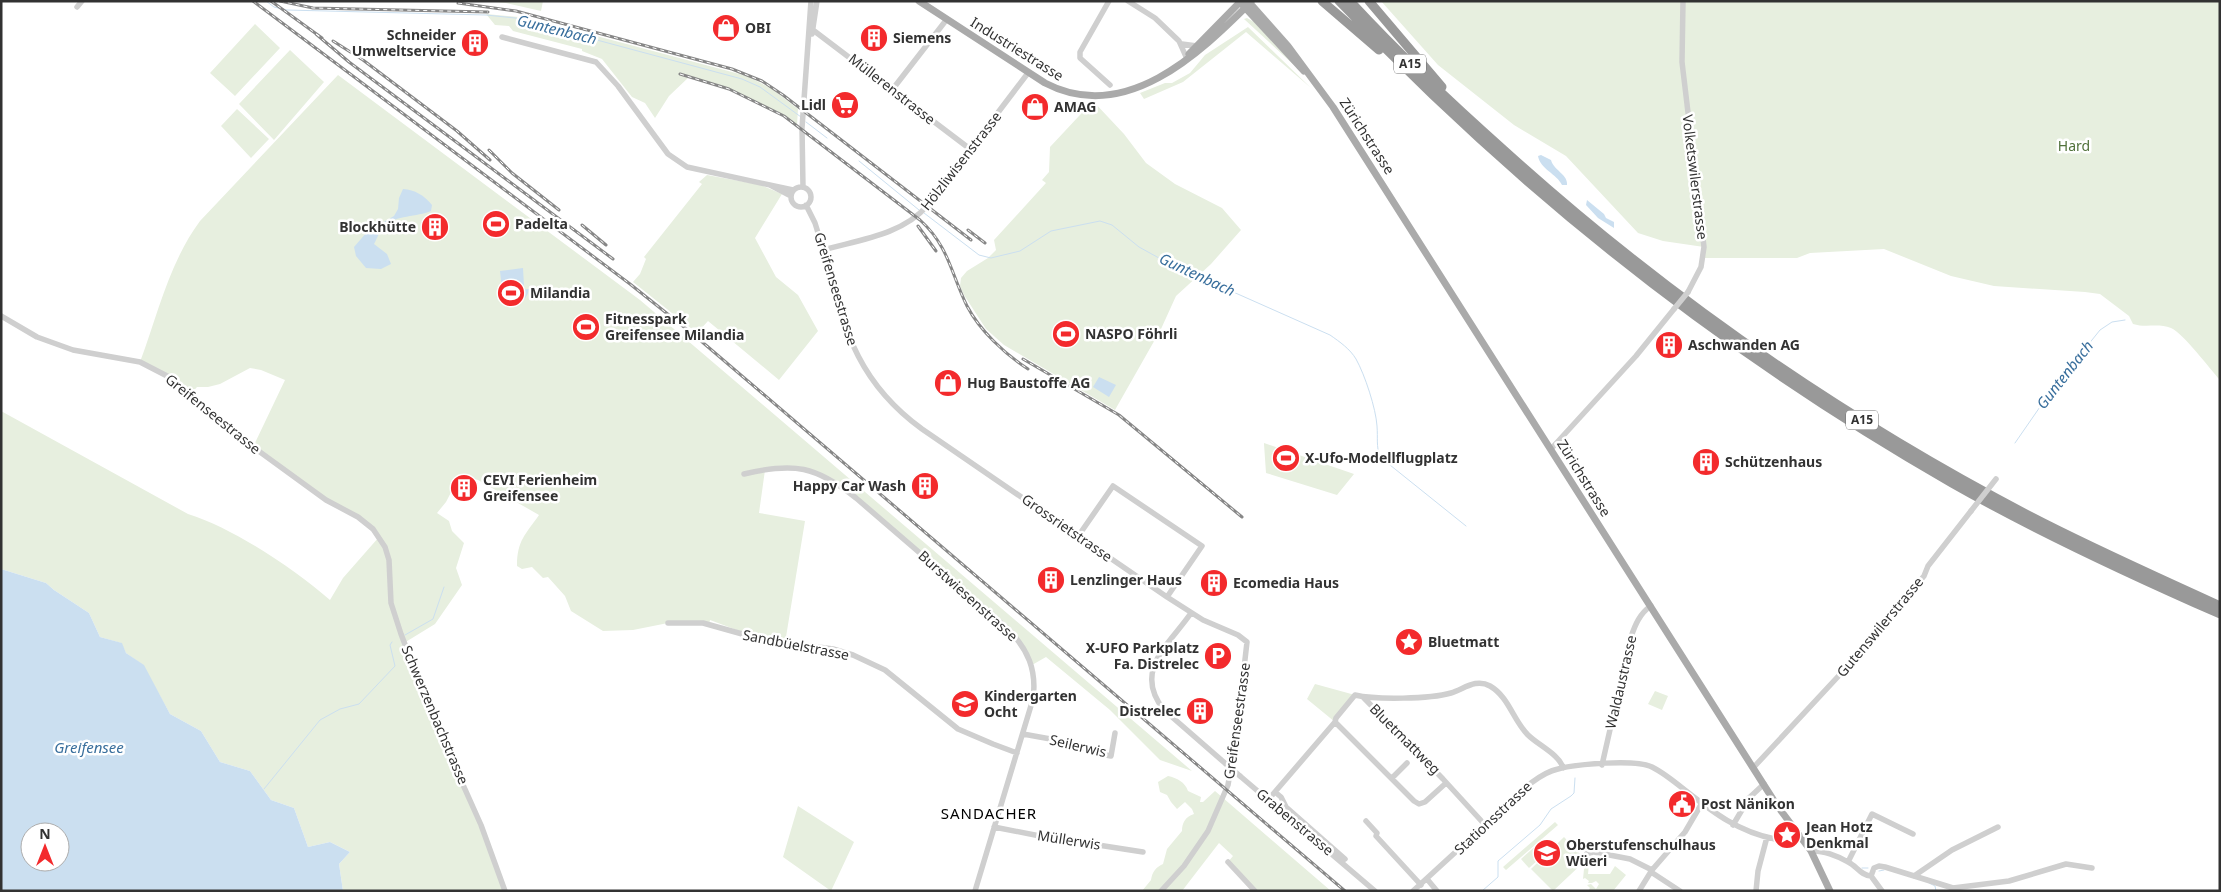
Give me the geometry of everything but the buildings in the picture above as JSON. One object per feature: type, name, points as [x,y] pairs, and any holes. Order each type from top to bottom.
[{"type":"highway","points":[[1322,1],[1417,80]]},
{"type":"highway","name":"A15","points":[[1339,1],[1494,154],[1606,248],[1710,327],[1799,388],[1901,452],[2022,521],[2220,614]]},
{"type":"highway","name":"A15","points":[[1350,1],[1473,124],[1626,255],[1716,323],[1810,387],[1955,475],[2026,514],[2220,606]]},
{"type":"highway","points":[[1369,1],[1473,124]]},
{"type":"main road","name":"Industriestrasse","points":[[919,1],[1052,87],[1068,93],[1088,96],[1106,96],[1124,92],[1154,80],[1208,44],[1245,3]]},
{"type":"main road","name":"Industriestrasse","points":[[1187,59],[1197,46],[1245,3]]},
{"type":"main road","name":"Zürichstrasse","points":[[1245,3],[1288,46],[1333,106],[1753,768],[1810,851],[1830,891]]},
{"type":"street","points":[[792,193],[796,205],[806,205],[810,200],[810,194],[802,187],[802,125],[811,1]]},
{"type":"street","points":[[808,50],[817,1]]},
{"type":"street","points":[[1109,1],[1085,40],[1080,52],[1080,58],[1110,85]]},
{"type":"street","points":[[1128,1],[1146,12],[1182,44],[1187,59]]},
{"type":"street","name":"Volketswilerstrasse","points":[[1551,449],[1636,356],[1688,292],[1701,267],[1704,239],[1682,62],[1681,25],[1683,1]]},
{"type":"street","points":[[892,90],[947,19]]},
{"type":"street","points":[[809,21],[813,30]]},
{"type":"street","name":"Müllerenstrasse","points":[[813,30],[970,150]]},
{"type":"street","points":[[502,37],[596,62],[618,86],[668,154],[680,163],[696,170],[770,185],[792,193]]},
{"type":"street","points":[[1182,44],[1197,46]]},
{"type":"street","name":"Hölzliwisenstrasse","points":[[823,250],[898,228],[909,223],[919,215],[1028,73]]},
{"type":"street","points":[[792,193],[802,187]]},
{"type":"street","name":"Greifenseestrasse","points":[[806,205],[813,218],[851,343],[865,370],[886,397]]},
{"type":"street","name":"Greifenseestrasse","points":[[1,316],[37,337],[73,350],[140,362],[169,377],[232,431],[326,500],[365,522],[379,537]]},
{"type":"street","name":"Grossrietstrasse","points":[[886,397],[922,428],[1167,597],[1192,613],[1243,637],[1247,642],[1247,651]]},
{"type":"street","name":"Burstwiesenstrasse","points":[[744,474],[774,468],[803,468],[831,479],[856,498],[1007,628],[1024,648],[1034,673],[1033,700],[975,891]]},
{"type":"street","name":"Gutenswilerstrasse","points":[[1753,768],[1859,654],[1924,576],[1928,566],[1996,479]]},
{"type":"street","points":[[1080,536],[1114,486],[1202,546],[1167,597]]},
{"type":"street","name":"Schwerzenbachstrasse","points":[[379,537],[389,560],[394,614],[437,726],[482,825],[505,891]]},
{"type":"street","name":"Waldaustrasse","points":[[1602,765],[1620,678],[1633,629],[1642,613],[1651,606]]},
{"type":"street","name":"Grabenstrasse","points":[[1192,613],[1155,660],[1152,675],[1153,689],[1158,703],[1226,764],[1375,891]]},
{"type":"street","name":"Sandbüelstrasse","points":[[668,623],[703,623],[760,639],[832,649],[853,655],[885,670],[958,729],[1017,752]]},
{"type":"street","name":"Greifenseestrasse","points":[[1161,891],[1198,848],[1222,802],[1232,770],[1247,651]]},
{"type":"street","points":[[1268,800],[1335,722],[1336,718],[1355,695],[1385,698],[1441,695],[1477,683],[1489,685],[1504,698],[1525,732],[1546,751],[1560,758],[1563,768]]},
{"type":"street","name":"Bluetmattweg","points":[[1363,697],[1486,826]]},
{"type":"street","points":[[1335,722],[1414,801],[1420,804],[1426,802],[1446,783]]},
{"type":"street","name":"Seilerwis","points":[[1023,734],[1078,744],[1090,752],[1111,756],[1115,733]]},
{"type":"street","points":[[1392,778],[1408,763]]},
{"type":"street","name":"Stationsstrasse","points":[[1413,891],[1531,783],[1550,771],[1563,768],[1631,763],[1648,765],[1733,825],[1767,837],[1792,841],[1801,837]]},
{"type":"street","points":[[1733,825],[1752,794],[1764,784]]},
{"type":"street","points":[[1275,792],[1286,807],[1370,881],[1375,887],[1375,891]]},
{"type":"street","points":[[1639,891],[1652,871],[1682,836],[1702,804]]},
{"type":"street","points":[[1848,862],[1872,814],[1912,834]]},
{"type":"street","points":[[1366,821],[1377,833],[1376,836],[1421,884]]},
{"type":"street","name":"Müllerwis","points":[[994,826],[1035,836],[1143,852]]},
{"type":"street","points":[[1914,876],[1952,850],[1998,827]]},
{"type":"street","points":[[1756,891],[1758,871],[1767,837]]},
{"type":"street","points":[[1810,851],[1818,851],[1848,862],[1854,868],[1871,876],[1882,891]]},
{"type":"street","points":[[1594,852],[1630,859],[1652,871],[1680,891]]},
{"type":"street","points":[[1228,862],[1255,891]]},
{"type":"street","points":[[1871,876],[1874,868],[1879,866],[1953,889],[2009,881],[2066,864],[2092,868]]},
{"type":"street","points":[[1427,879],[1437,891]]},
{"type":"green space","points":[[485,1],[543,1],[541,11],[506,3]]},
{"type":"green space","name":"Hard","points":[[1381,1],[2220,1],[2220,380],[2176,331],[2166,327],[2133,324],[2129,316],[2100,294],[1994,286],[1951,276],[1884,249],[1810,253],[1797,258],[1703,258],[1704,247],[1663,241],[1638,233],[1566,156],[1514,125],[1438,65]]},
{"type":"green space","points":[[486,14],[529,18],[747,76],[772,89],[798,109],[797,125],[781,114],[729,89],[689,77],[669,96],[655,118],[645,103],[632,97],[602,59],[582,51],[582,49],[513,31],[509,26],[495,25]]},
{"type":"green space","points":[[1247,18],[1254,22],[1296,67],[1244,19]]},
{"type":"green space","points":[[255,24],[280,48],[235,96],[210,73]]},
{"type":"green space","points":[[1248,27],[1311,88],[1246,32],[1183,82],[1144,99],[1140,93],[1165,83],[1172,83],[1190,73],[1205,55]]},
{"type":"green space","points":[[290,50],[324,82],[274,140],[239,104]]},
{"type":"green space","points":[[338,75],[640,300],[1192,771],[1160,760],[1110,710],[1046,657],[1032,665],[1020,643],[842,487],[803,468],[765,470],[759,513],[805,521],[785,643],[742,632],[710,620],[709,625],[668,623],[633,630],[603,631],[571,611],[565,596],[548,577],[543,578],[532,567],[522,569],[517,566],[517,557],[521,543],[539,515],[478,480],[460,475],[446,502],[437,513],[449,521],[452,531],[464,543],[456,568],[462,585],[435,624],[404,643],[434,720],[467,789],[505,891],[343,891],[339,864],[350,852],[330,842],[308,847],[294,808],[271,800],[250,771],[220,762],[201,731],[170,714],[143,665],[126,653],[121,643],[100,637],[89,613],[46,583],[1,569],[1,411],[188,514],[244,539],[299,575],[330,600],[343,578],[379,537],[365,522],[325,500],[253,447],[285,380],[261,370],[250,368],[220,384],[197,387],[190,395],[180,385],[140,362],[172,271],[189,237],[200,221]]},
{"type":"green space","points":[[1093,101],[1124,134],[1146,163],[1175,184],[1222,208],[1241,230],[1211,264],[1176,296],[1161,329],[1115,410],[1004,345],[986,329],[960,286],[961,278],[967,271],[988,258],[996,250],[994,240],[1046,183],[1042,180],[1049,172],[1050,147]]},
{"type":"green space","points":[[237,109],[269,139],[251,158],[221,126]]},
{"type":"green space","points":[[707,175],[761,185],[782,194],[755,238],[776,277],[798,295],[818,331],[779,380],[708,321],[697,333],[633,282],[640,274],[646,259],[644,257],[702,184],[699,182]]},
{"type":"green space","name":"X-Ufo-Modellflugplatz","points":[[1264,443],[1354,474],[1337,495],[1266,473]]},
{"type":"green space","points":[[1315,684],[1355,695],[1335,722],[1307,699]]},
{"type":"green space","points":[[1655,691],[1668,696],[1662,710],[1648,704]]},
{"type":"green space","points":[[1168,776],[1180,781],[1188,791],[1201,797],[1200,802],[1203,802],[1215,791],[1331,891],[1255,891],[1228,862],[1233,856],[1219,843],[1182,891],[1142,891],[1151,880],[1155,870],[1163,864],[1167,849],[1182,831],[1185,821],[1194,814],[1185,802],[1177,809],[1167,795],[1160,792],[1158,782]]},
{"type":"green space","points":[[798,806],[854,842],[831,891],[783,857]]},
{"type":"green space","points":[[1555,822],[1558,825],[1506,870],[1503,867]]},
{"type":"green space","points":[[1564,837],[1586,860],[1553,891],[1531,869]]},
{"type":"green space","points":[[1539,843],[1547,852],[1529,868],[1521,859]]},
{"type":"green space","points":[[1589,864],[1588,874],[1610,874],[1615,866],[1626,875],[1613,891],[1588,891],[1590,888],[1587,885],[1591,884],[1596,889],[1599,884],[1596,881],[1588,883],[1589,881],[1585,878],[1583,879],[1584,869]]},
{"type":"water","points":[[1541,155],[1551,160],[1567,181],[1567,185],[1562,185],[1545,168],[1539,161],[1538,156]]},
{"type":"water","points":[[403,189],[415,192],[426,198],[432,205],[431,211],[400,218],[384,226],[374,244],[387,254],[391,264],[381,269],[366,268],[356,256],[354,247],[367,232],[394,216],[398,209],[399,198]]},
{"type":"water","points":[[1587,200],[1604,214],[1606,218],[1614,222],[1614,228],[1598,218],[1586,205]]},
{"type":"water","points":[[523,268],[524,286],[502,289],[500,271]]},
{"type":"water","points":[[529,289],[525,298],[517,303],[510,305],[502,299],[501,292]]},
{"type":"water","points":[[1099,377],[1116,385],[1109,397],[1093,387]]},
{"type":"water","name":"Greifensee","points":[[1,569],[46,583],[89,613],[100,637],[122,643],[126,653],[144,665],[170,714],[201,731],[220,762],[250,771],[271,800],[294,808],[308,847],[330,842],[350,852],[339,864],[343,891],[1,891]]},
{"type":"waterway","name":"Guntenbach","points":[[266,1],[274,7],[287,10],[486,15],[515,18],[742,79],[760,87],[801,117]]},
{"type":"waterway","name":"Guntenbach","points":[[806,122],[827,138]]},
{"type":"waterway","name":"Guntenbach","points":[[859,161],[919,210]]},
{"type":"waterway","name":"Guntenbach","points":[[924,213],[979,255],[991,258],[1020,251],[1051,231],[1100,221],[1112,225],[1139,247],[1168,263],[1330,335],[1351,352],[1363,374],[1375,411],[1380,457],[1466,526]]},
{"type":"waterway","name":"Guntenbach","points":[[2015,443],[2051,391],[2100,330],[2112,322],[2125,320]]},
{"type":"waterway","points":[[405,635],[433,619],[444,587]]},
{"type":"waterway","points":[[264,789],[320,720],[340,709],[359,704],[395,666],[390,645],[392,642]]},
{"type":"waterway","points":[[1482,891],[1498,877],[1498,861],[1540,825],[1551,809],[1574,793],[1575,778]]},
{"type":"waterway","points":[[1862,868],[1868,868]]},
{"type":"waterway","points":[[1879,871],[1884,870]]},
{"type":"waterway","points":[[1929,883],[1935,886],[1936,891]]},
{"type":"railway","points":[[253,1],[630,284],[694,335],[1345,891]]},
{"type":"railway","points":[[271,1],[322,38]]},
{"type":"railway","points":[[280,1],[313,8],[488,12]]},
{"type":"railway","points":[[458,3],[516,11],[732,69],[762,81],[783,95],[971,240]]},
{"type":"railway","points":[[316,34],[349,62],[613,259]]},
{"type":"railway","points":[[333,41],[363,60],[457,131],[490,160]]},
{"type":"railway","points":[[680,74],[729,89],[784,116],[920,220],[930,230],[943,250],[972,315],[1002,349],[1028,369]]},
{"type":"railway","points":[[489,150],[512,173],[559,210]]},
{"type":"railway","points":[[582,225],[606,245]]},
{"type":"railway","points":[[918,226],[936,251]]},
{"type":"railway","points":[[968,230],[985,243]]},
{"type":"railway","points":[[1023,359],[1119,415],[1242,517]]},
{"type":"place","name":"OBI","points":[[726,28]]},
{"type":"place","name":"Siemens","points":[[874,38]]},
{"type":"place","name":"Schneider Umweltservice","points":[[475,43]]},
{"type":"place","name":"Lidl","points":[[845,105]]},
{"type":"place","name":"AMAG","points":[[1035,107]]},
{"type":"place","name":"Padelta","points":[[496,224]]},
{"type":"place","name":"Blockhütte","points":[[435,227]]},
{"type":"place","name":"Milandia","points":[[511,293]]},
{"type":"place","name":"Fitnesspark Greifensee Milandia","points":[[586,327]]},
{"type":"place","name":"NASPO Föhrli","points":[[1066,334]]},
{"type":"place","name":"Aschwanden AG","points":[[1669,345]]},
{"type":"place","name":"Hug Baustoffe AG","points":[[948,383]]},
{"type":"place","name":"X-Ufo-Modellflugplatz","points":[[1286,458]]},
{"type":"place","name":"Schützenhaus","points":[[1706,462]]},
{"type":"place","name":"Happy Car Wash","points":[[925,486]]},
{"type":"place","name":"CEVI Ferienheim Greifensee","points":[[464,488]]},
{"type":"place","name":"Lenzlinger Haus","points":[[1051,580]]},
{"type":"place","name":"Ecomedia Haus","points":[[1214,583]]},
{"type":"place","name":"Bluetmatt","points":[[1409,642]]},
{"type":"place","name":"X-UFO Parkplatz Fa. Distrelec","points":[[1218,656]]},
{"type":"place","name":"Kindergarten Ocht","points":[[965,704]]},
{"type":"place","name":"Distrelec","points":[[1200,711]]},
{"type":"place","name":"Post Nänikon","points":[[1682,804]]},
{"type":"place","name":"Jean Hotz Denkmal","points":[[1787,835]]},
{"type":"place","name":"Oberstufenschulhaus Wüeri","points":[[1547,853]]},
{"type":"district","name":"SANDACHER","points":[[989,814]]}]
